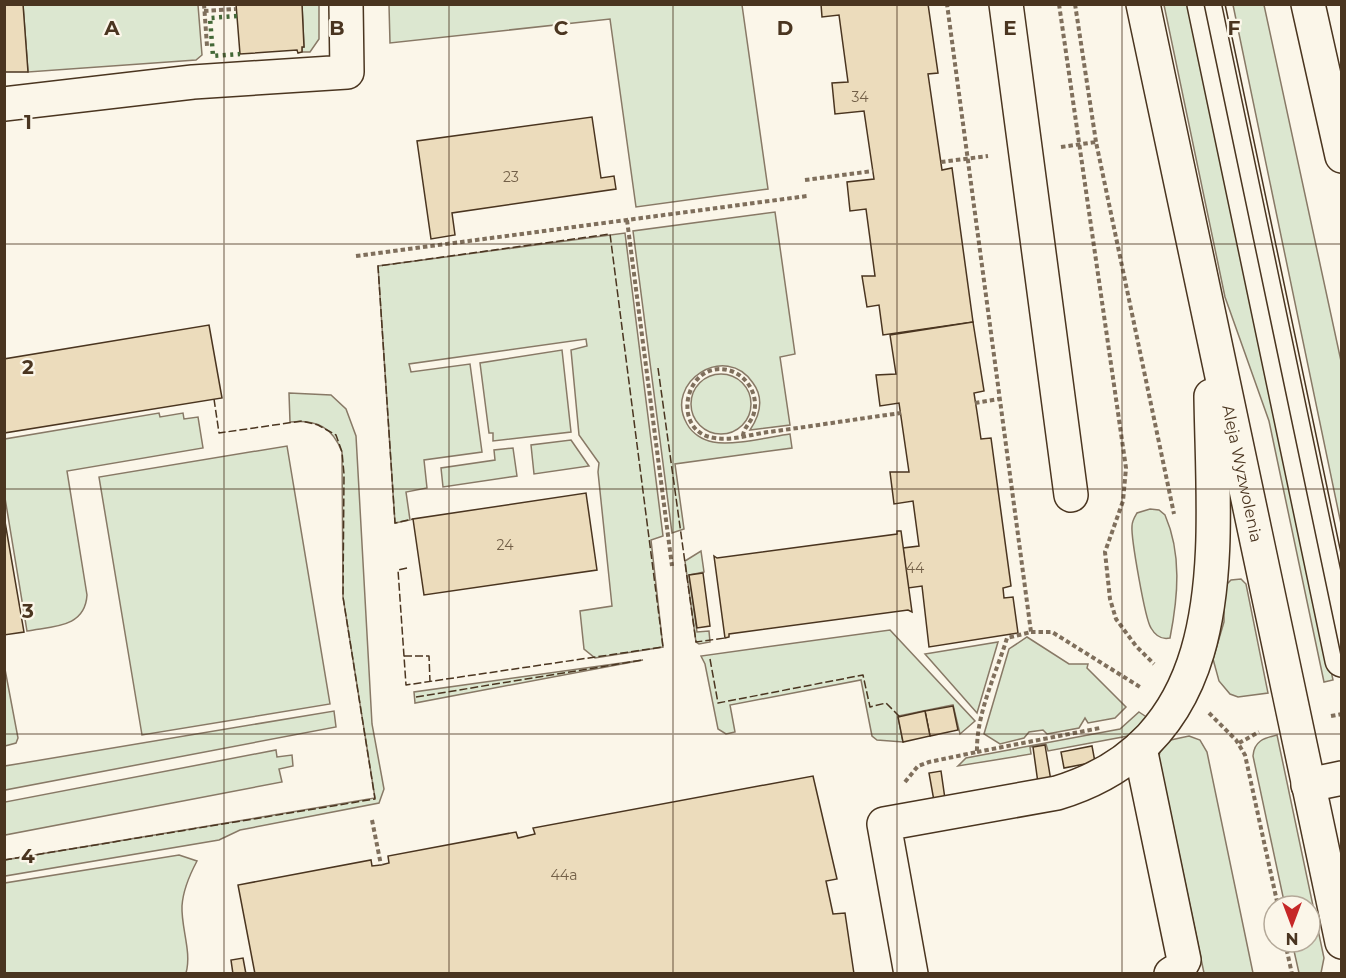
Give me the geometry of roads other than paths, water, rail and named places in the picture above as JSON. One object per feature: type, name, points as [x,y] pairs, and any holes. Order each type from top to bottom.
[{"type":"street","points":[[4,104],[193,82],[347,72],[346,4]]},
{"type":"street","points":[[1006,4],[1071,495]]},
{"type":"street","points":[[1125,4],[1150,37]]},
{"type":"street","name":"Aleja Wyzwolenia","points":[[1143,4],[1341,942]]},
{"type":"street","points":[[1204,4],[1341,660]]},
{"type":"street","points":[[1225,4],[1341,558]]},
{"type":"street","points":[[1308,4],[1341,156]]},
{"type":"street","points":[[911,974],[884,824],[1057,793],[1084,785],[1114,768],[1140,748],[1172,710],[1184,689],[1202,642],[1209,597],[1213,499],[1211,323]]},
{"type":"street","points":[[1140,748],[1184,960],[1179,969],[1171,974]]},
{"type":"street","points":[[1308,785],[1341,778]]},
{"type":"tram line","points":[[1204,4],[1342,660]]},
{"type":"tram line","points":[[1225,4],[1342,558]]}]
